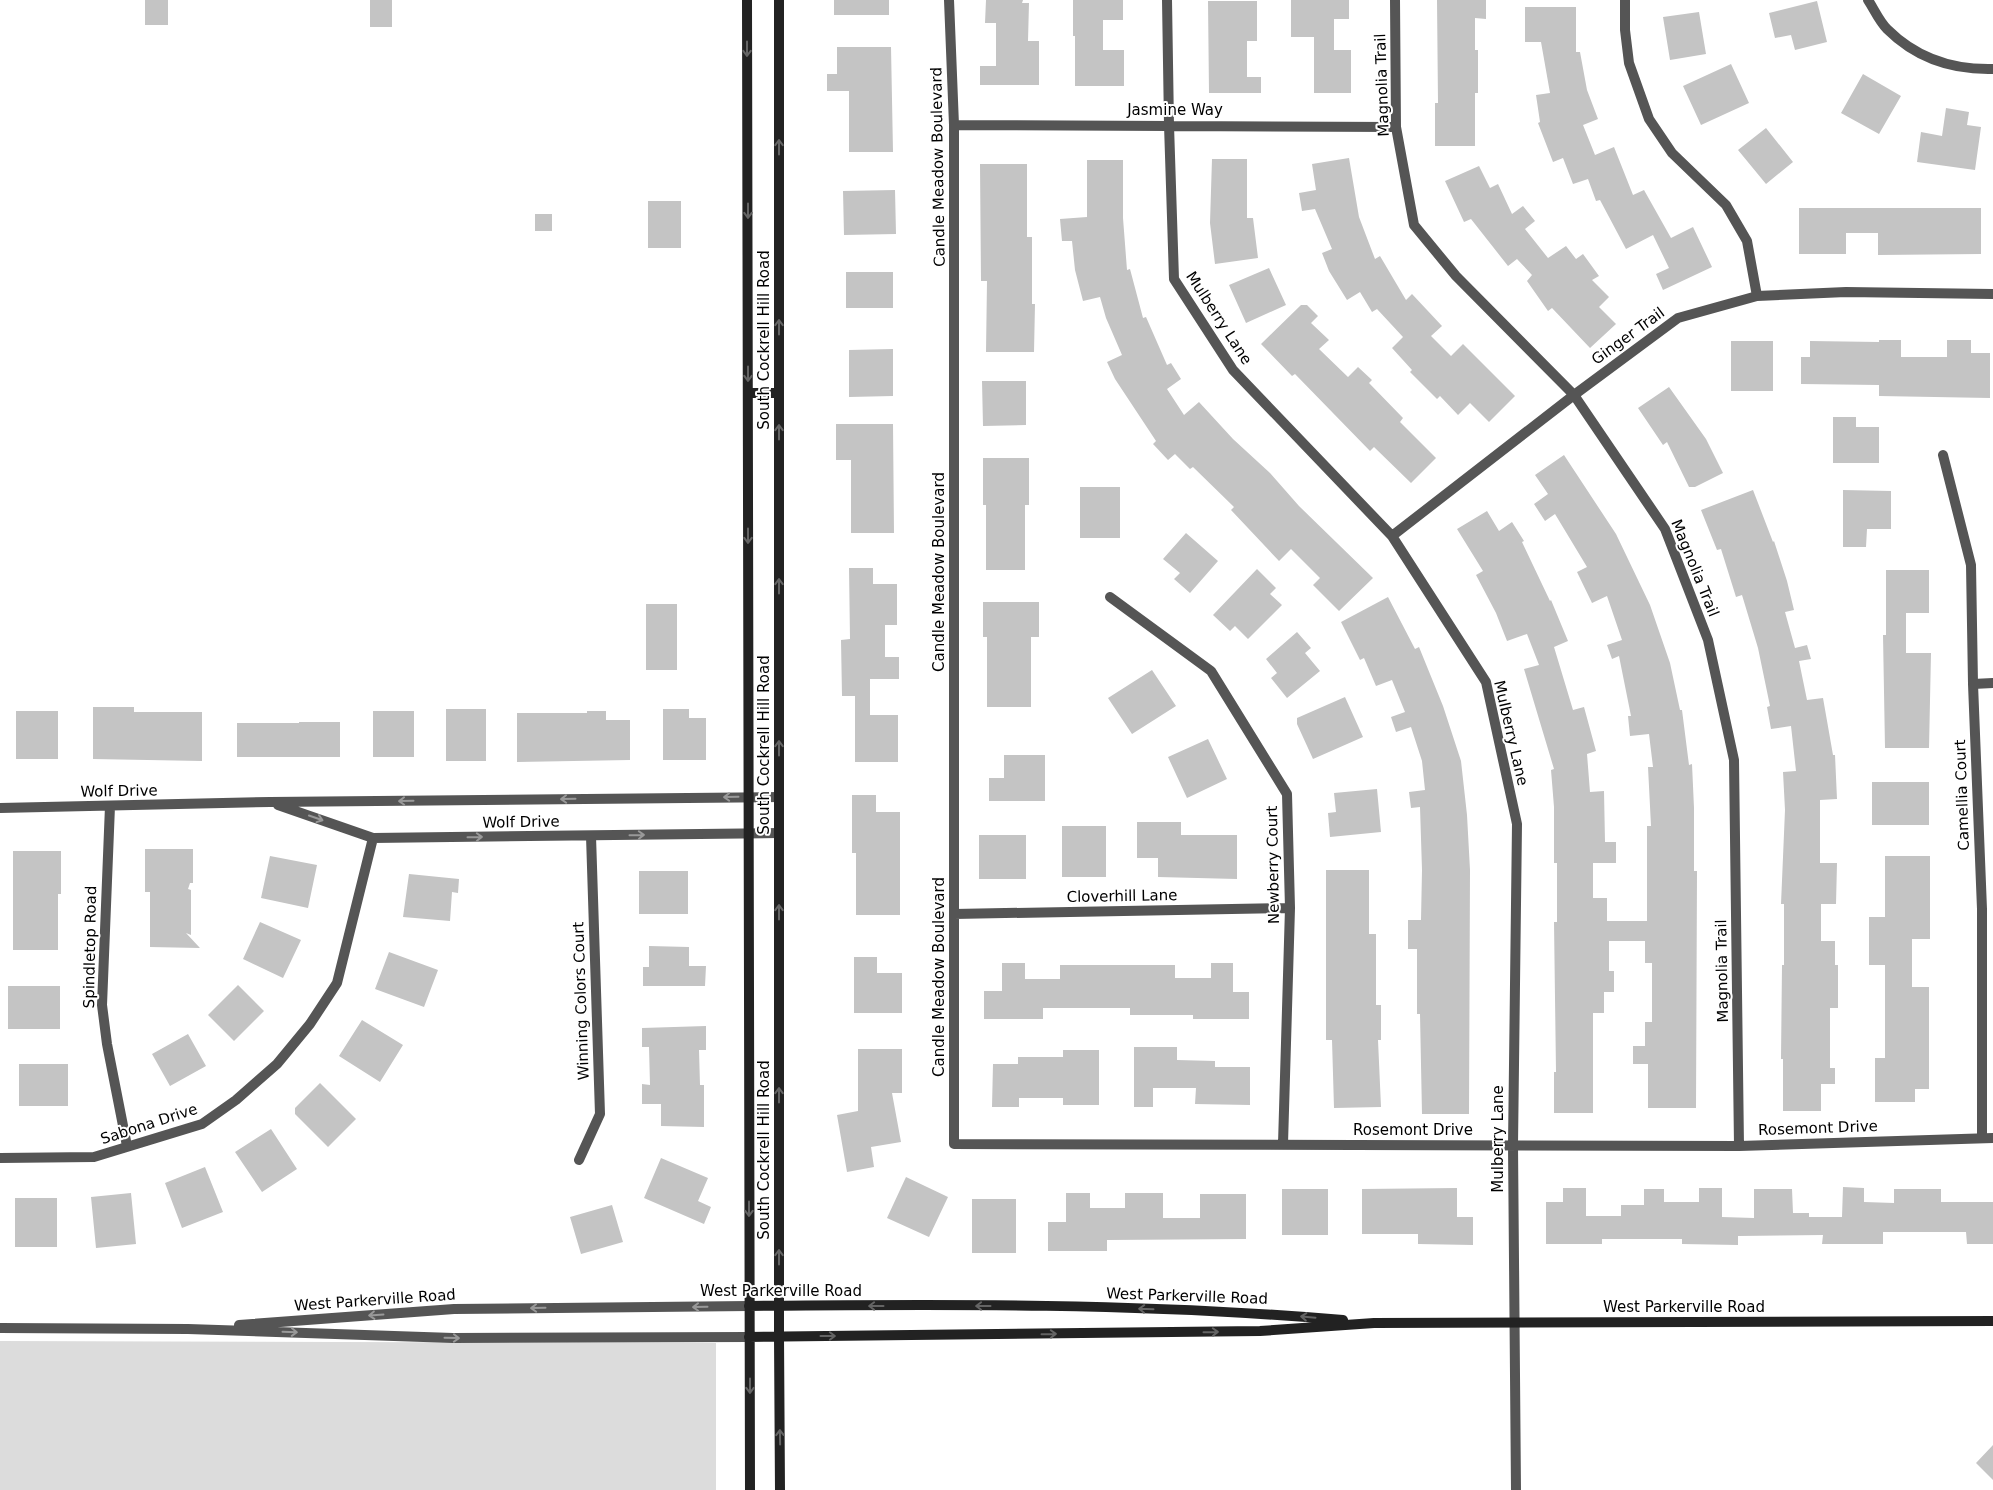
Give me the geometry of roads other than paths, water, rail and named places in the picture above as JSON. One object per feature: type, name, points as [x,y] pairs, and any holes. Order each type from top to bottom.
[{"type":"main road","name":"South Cockrell Hill Road","points":[[747,0],[750,1490]]},
{"type":"main road","name":"South Cockrell Hill Road","points":[[778,0],[780,1490]]},
{"type":"main road","points":[[748,393],[779,393]]},
{"type":"main road","name":"West Parkerville Road","points":[[749,1306],[1038,1306],[1260,1313],[1374,1323]]},
{"type":"main road","name":"West Parkerville Road","points":[[749,1337],[1260,1331],[1374,1323],[1993,1321]]},
{"type":"street","name":"Candle Meadow Boulevard","points":[[950,0],[954,125],[954,1144]]},
{"type":"street","name":"Mulberry Lane","points":[[1167,0],[1174,279],[1233,370],[1392,536],[1486,682],[1517,824],[1513,1145],[1513,1322],[1516,1490]]},
{"type":"street","name":"Magnolia Trail","points":[[1396,0],[1396,127],[1414,225],[1456,276],[1574,395],[1665,529],[1710,649],[1734,760],[1739,1146]]},
{"type":"street","points":[[1625,0],[1625,30],[1629,63],[1649,119],[1672,153],[1726,205],[1747,241],[1757,296]]},
{"type":"street","points":[[1868,0],[1886,28],[1906,45],[1938,63],[1975,70],[1993,69]]},
{"type":"street","name":"Jasmine Way","points":[[954,125],[1396,127]]},
{"type":"street","name":"Ginger Trail","points":[[1392,536],[1574,395],[1678,318],[1757,296],[1846,292],[1993,294]]},
{"type":"street","name":"Camellia Court","points":[[1943,455],[1971,565],[1972,684],[1982,909],[1982,1138]]},
{"type":"street","name":"Newberry Court","points":[[1110,597],[1210,671],[1287,794],[1290,908],[1283,1144]]},
{"type":"street","points":[[1972,684],[1993,683]]},
{"type":"street","name":"Wolf Drive","points":[[0,808],[270,802],[779,797]]},
{"type":"street","name":"Wolf Drive","points":[[270,802],[372,838],[778,832]]},
{"type":"street","name":"Spindletop Road","points":[[110,806],[102,1005],[107,1044],[127,1146]]},
{"type":"street","name":"Winning Colors Court","points":[[578,1160],[600,1114],[591,836]]},
{"type":"street","name":"Sabona Drive","points":[[0,1158],[94,1157],[202,1124],[236,1100],[276,1064],[310,1024],[337,983],[372,838]]},
{"type":"street","name":"Cloverhill Lane","points":[[954,914],[1290,908]]},
{"type":"street","points":[[1982,909],[1993,908]]},
{"type":"street","name":"Rosemont Drive","points":[[954,1144],[1739,1146],[1993,1138]]},
{"type":"street","name":"West Parkerville Road","points":[[188,1329],[454,1309],[749,1306]]},
{"type":"street","name":"West Parkerville Road","points":[[0,1328],[188,1329],[453,1338],[749,1337]]}]
